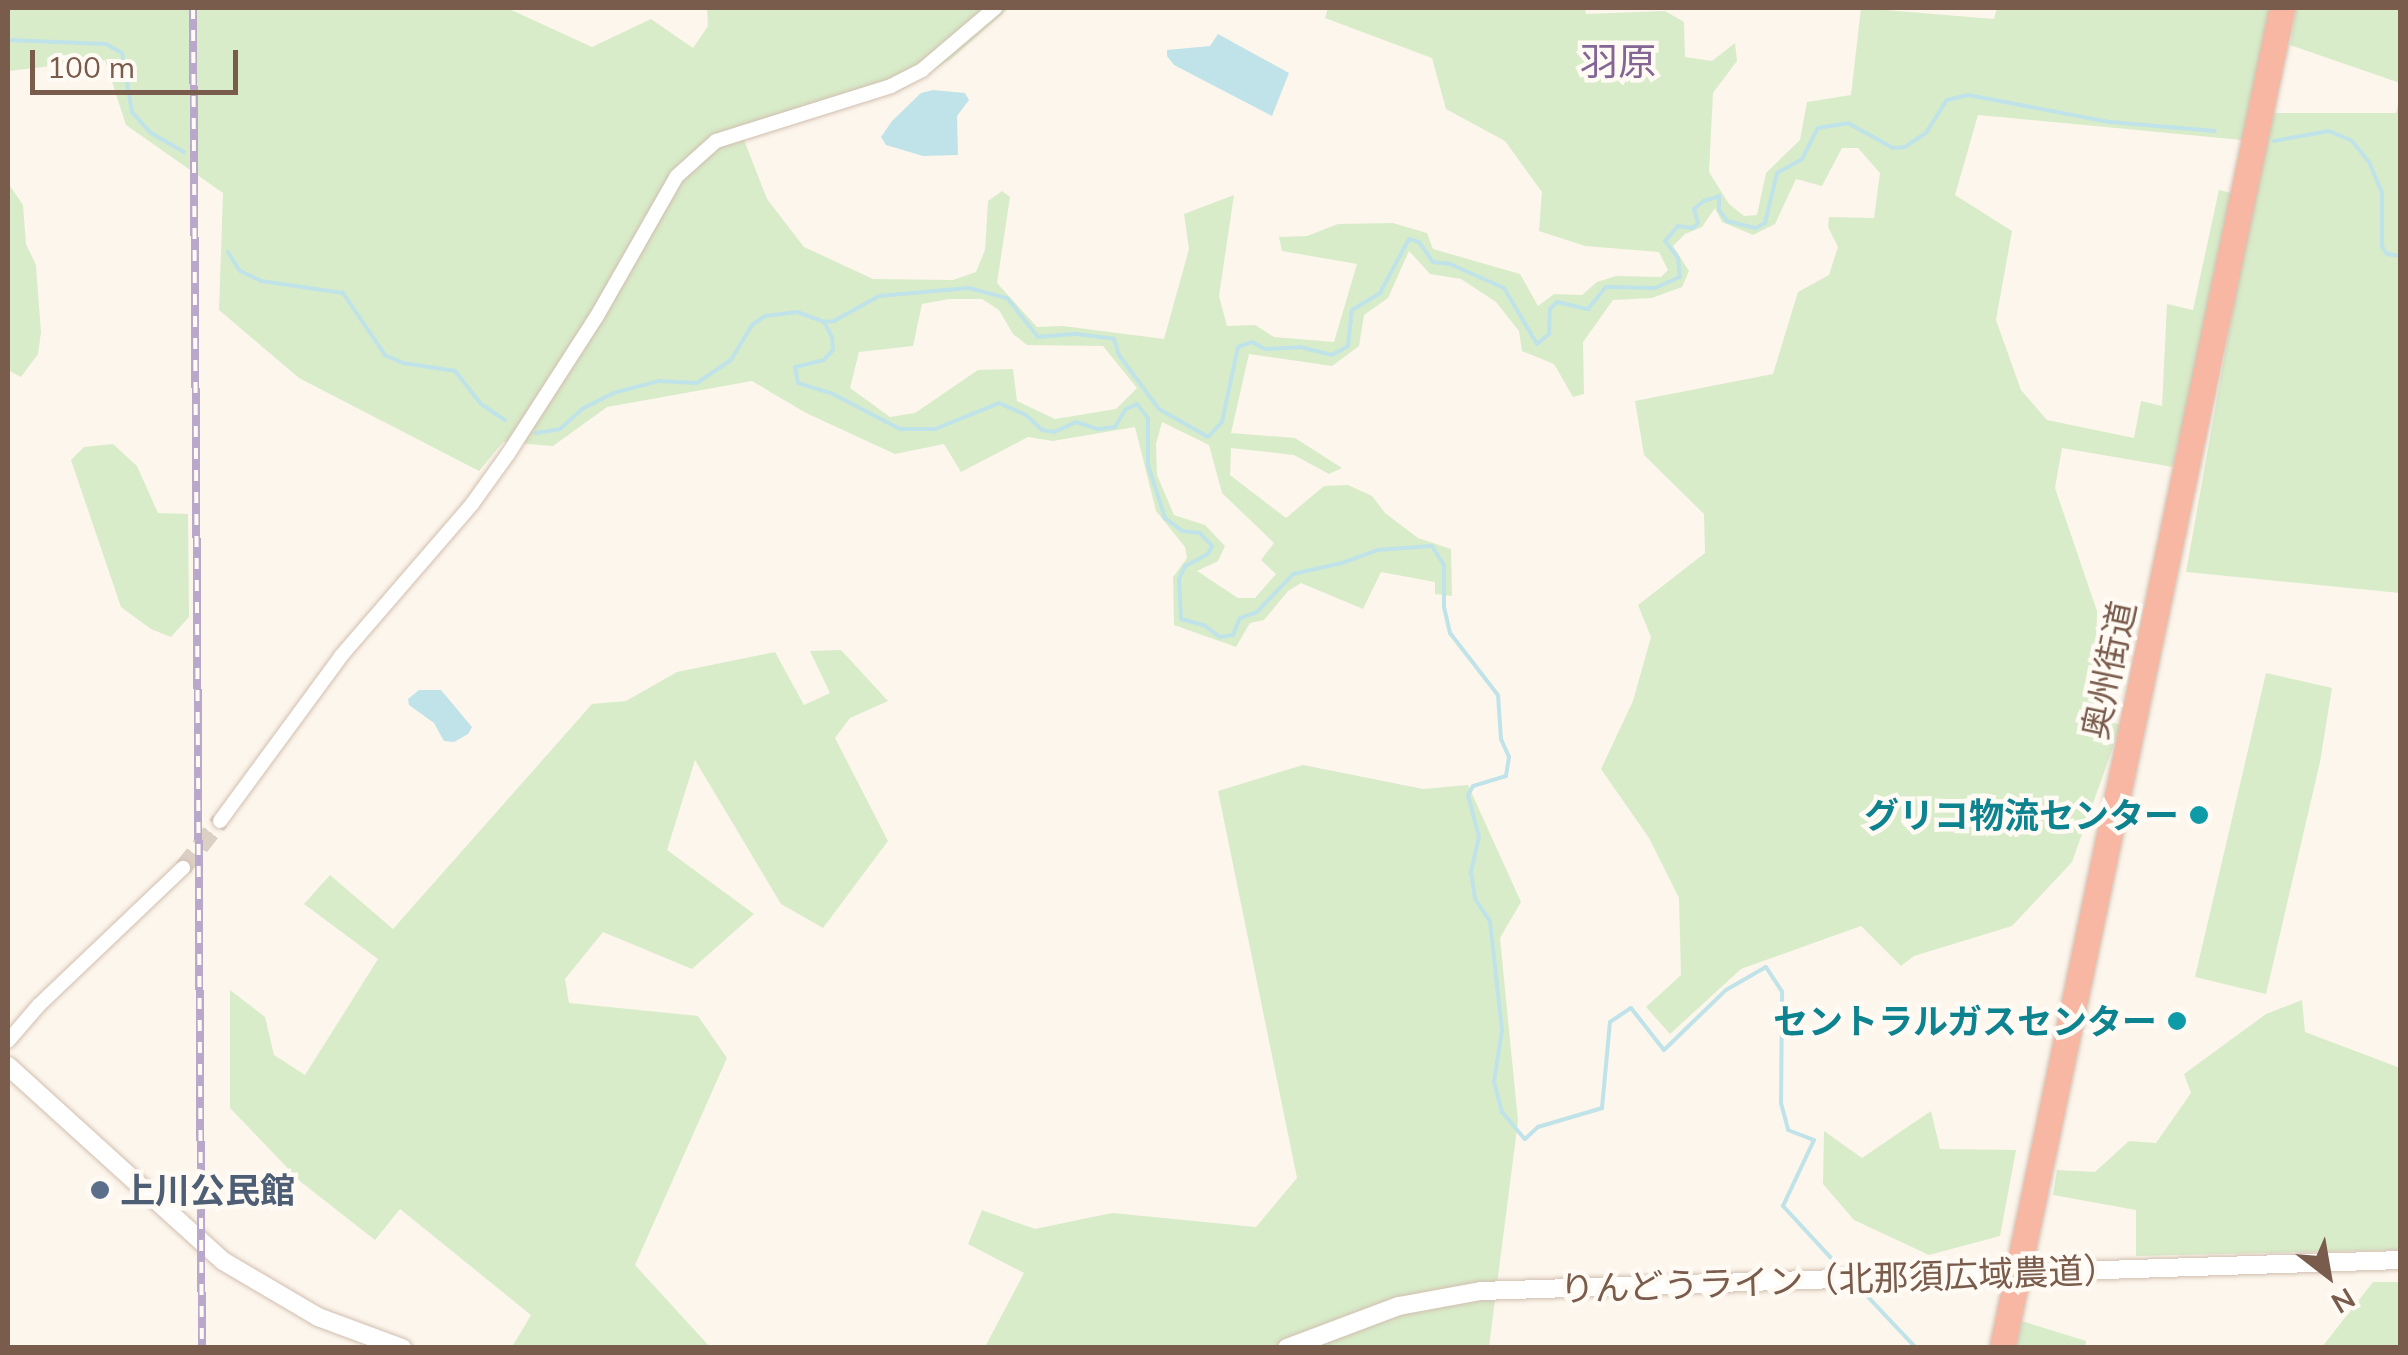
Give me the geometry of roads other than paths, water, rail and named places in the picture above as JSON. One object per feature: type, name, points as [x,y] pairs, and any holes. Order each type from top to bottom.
[{"type":"highway","name":"奥州街道","points":[[2002,1348],[2282,8]]},
{"type":"street","points":[[220,820],[340,656],[499,466],[688,165],[716,141],[892,86],[944,54],[995,8]]},
{"type":"street","points":[[8,1041],[39,1005],[183,868]]},
{"type":"street","points":[[8,1066],[223,1261],[318,1317],[402,1348]]},
{"type":"street","name":"りんどうライン（北那須広域農道）","points":[[1287,1348],[1399,1306],[1482,1291],[2400,1260]]},
{"type":"water","points":[[1218,34],[1289,73],[1272,116],[1174,65],[1167,56],[1167,50],[1210,46]]},
{"type":"water","points":[[921,93],[965,93],[969,100],[957,116],[958,155],[923,156],[886,145],[881,137],[892,121]]},
{"type":"water","points":[[419,690],[441,690],[472,727],[468,734],[454,742],[444,741],[434,723],[409,705],[408,699]]},
{"type":"waterway","points":[[8,40],[106,44],[122,53],[132,112],[151,133],[184,152]]},
{"type":"waterway","points":[[536,433],[560,429],[582,409],[613,393],[659,381],[697,383],[731,360],[752,325],[765,316],[797,312],[824,322],[834,321],[879,296],[969,288],[1007,298],[1038,337],[1076,334],[1114,339],[1119,355],[1159,409],[1208,437],[1222,422],[1238,347],[1252,342],[1265,349],[1300,347],[1332,355],[1348,346],[1352,310],[1380,293],[1409,239],[1419,242],[1433,262],[1450,264],[1504,288],[1537,344],[1549,334],[1550,309],[1557,302],[1588,309],[1606,287],[1655,288],[1680,277],[1678,258],[1665,241],[1678,226],[1693,228],[1698,223],[1694,209],[1704,201],[1719,196],[1719,210],[1727,221],[1756,228],[1765,223],[1777,173],[1802,159],[1818,128],[1848,123],[1893,148],[1905,147],[1926,133],[1947,100],[1968,95],[2110,122],[2215,131]]},
{"type":"waterway","points":[[2274,141],[2329,131],[2352,141],[2369,162],[2382,192],[2382,247],[2387,254],[2400,256]]},
{"type":"waterway","points":[[228,252],[240,271],[261,281],[343,293],[385,355],[403,363],[455,371],[481,404],[505,420]]},
{"type":"waterway","points":[[824,322],[832,337],[833,350],[824,360],[795,367],[798,383],[833,394],[900,429],[935,429],[999,403],[1026,415],[1042,430],[1054,432],[1076,422],[1098,429],[1115,427],[1126,409],[1137,404],[1148,418],[1148,465],[1165,518],[1182,531],[1200,533],[1212,546],[1208,554],[1185,566],[1179,579],[1181,619],[1204,625],[1220,637],[1233,635],[1240,618],[1257,612],[1293,574],[1377,550],[1432,546],[1444,565],[1444,607],[1450,633],[1498,695],[1501,739],[1509,757],[1506,776],[1473,786],[1468,795],[1479,837],[1471,873],[1475,899],[1490,921],[1502,1030],[1494,1082],[1502,1112],[1525,1139],[1538,1127],[1602,1108],[1610,1022],[1631,1008],[1664,1050],[1726,990],[1766,967],[1782,992],[1781,1103],[1788,1130],[1814,1140],[1783,1206],[1834,1261]]},
{"type":"waterway","points":[[1868,1297],[1916,1348]]},
{"type":"tunnel","points":[[183,868],[220,821]]},
{"type":"railway","points":[[193,8],[202,1348]]},
{"type":"place","name":"グリコ物流センター","points":[[2199,815]]},
{"type":"place","name":"セントラルガスセンター","points":[[2177,1021]]},
{"type":"place","name":"上川公民館","points":[[100,1190]]},
{"type":"district","name":"羽原","points":[[1618,62]]}]
